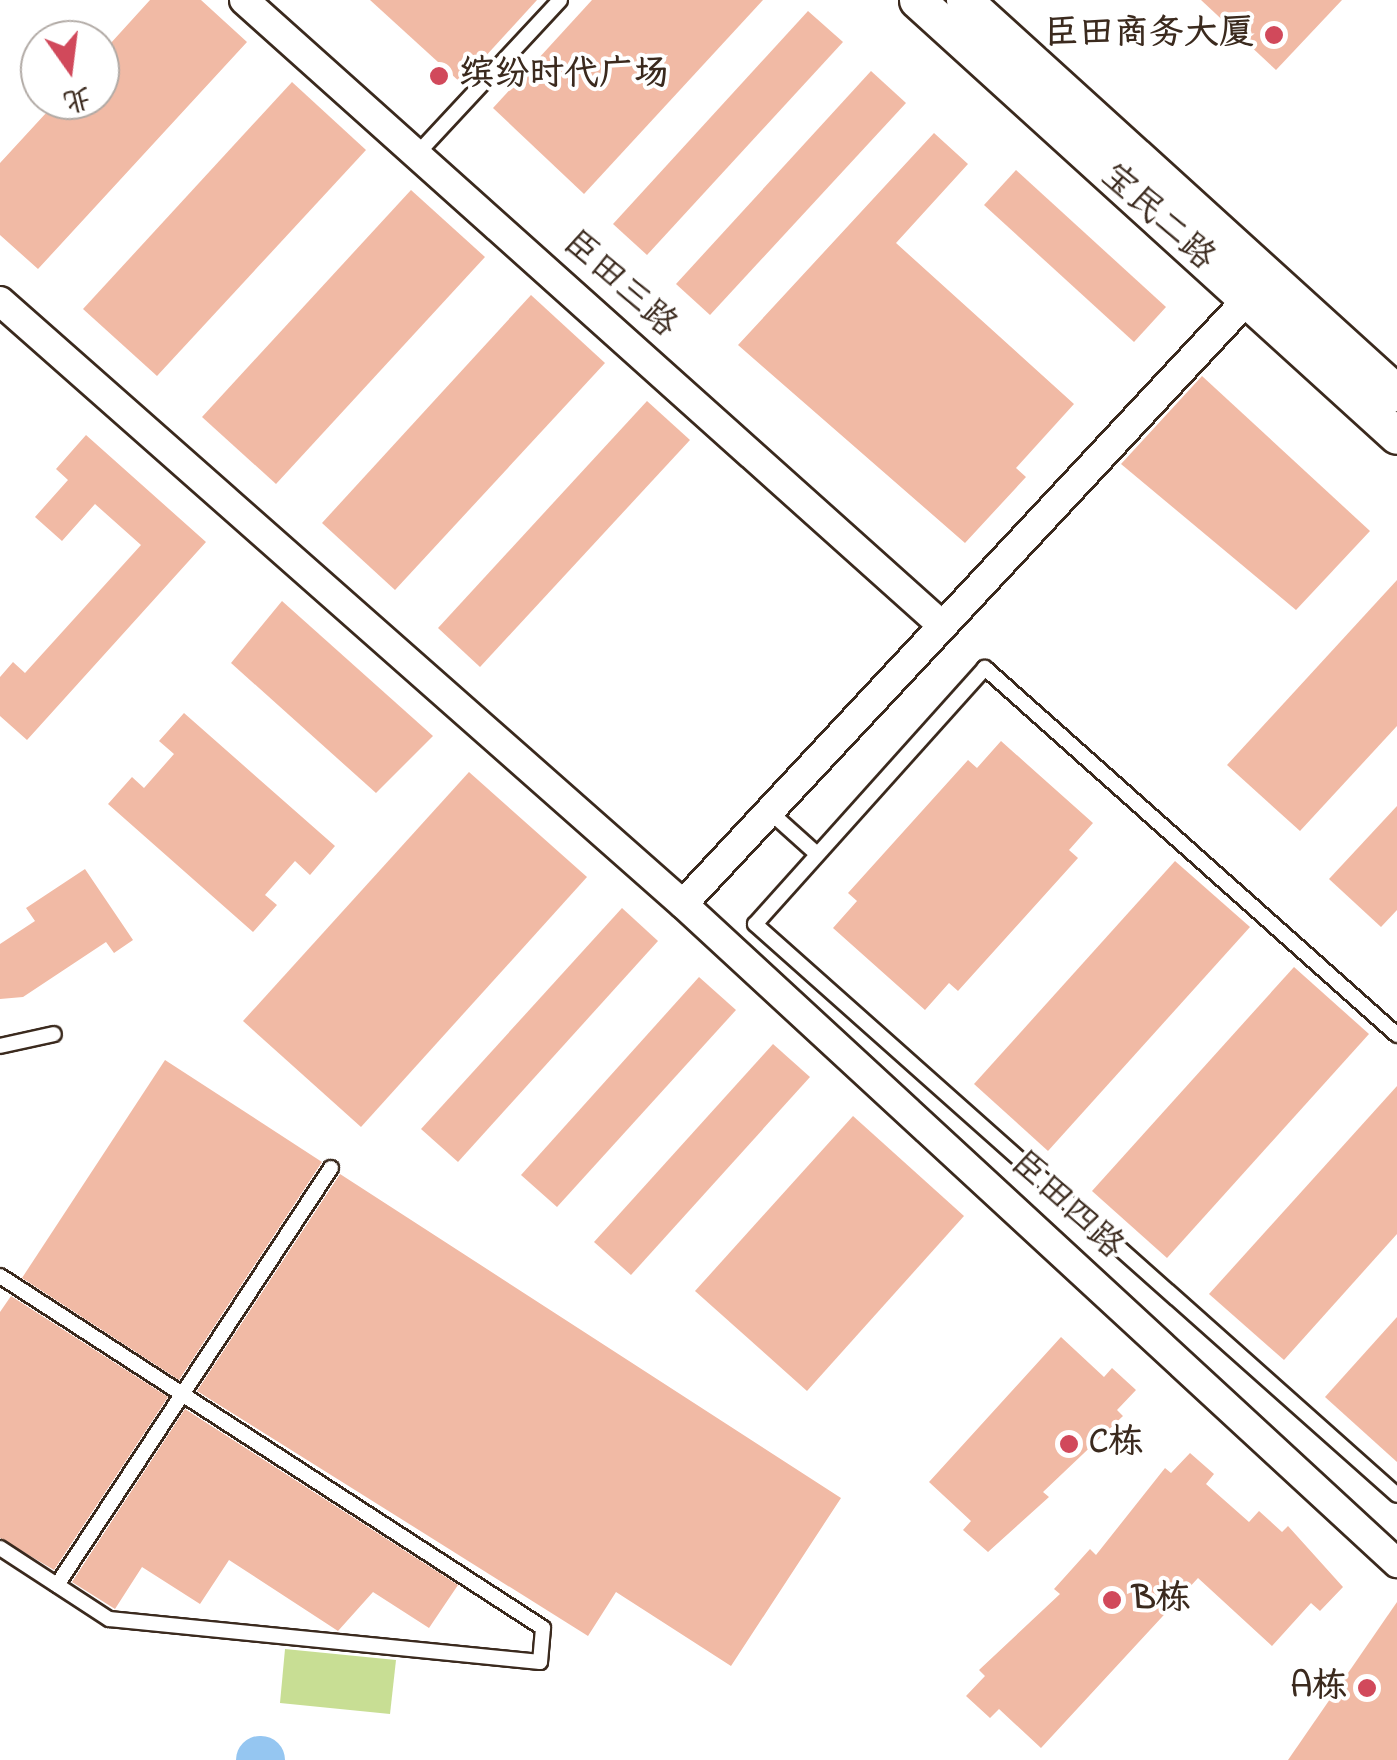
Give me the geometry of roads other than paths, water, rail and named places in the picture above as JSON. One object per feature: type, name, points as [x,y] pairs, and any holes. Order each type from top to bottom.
[{"type":"street","name":"臣田三路","points":[[244,0],[943,626]]},
{"type":"street","name":"宝民二路","points":[[916,0],[1258,288],[1397,393]]},
{"type":"street","name":"宝民二路","points":[[964,0],[1258,288],[1397,436]]},
{"type":"street","points":[[684,904],[1258,288]]},
{"type":"street","name":"臣田四路","points":[[0,300],[684,904],[1397,1563]]},
{"type":"lane","points":[[416,154],[560,0]]},
{"type":"lane","points":[[1397,1035],[984,668],[755,924],[1397,1495]]},
{"type":"lane","points":[[770,812],[818,854]]},
{"type":"lane","points":[[0,1046],[54,1034]]},
{"type":"lane","points":[[57,1585],[331,1168]]},
{"type":"lane","points":[[0,1276],[543,1628],[540,1662],[109,1619],[0,1548]]},
{"type":"place","name":"臣田商务大厦","points":[[1274,35]]},
{"type":"place","name":"缤纷时代广场","points":[[439,76]]},
{"type":"place","name":"C栋","points":[[1069,1444]]},
{"type":"place","name":"B栋","points":[[1112,1600]]},
{"type":"place","name":"A栋","points":[[1367,1688]]}]
